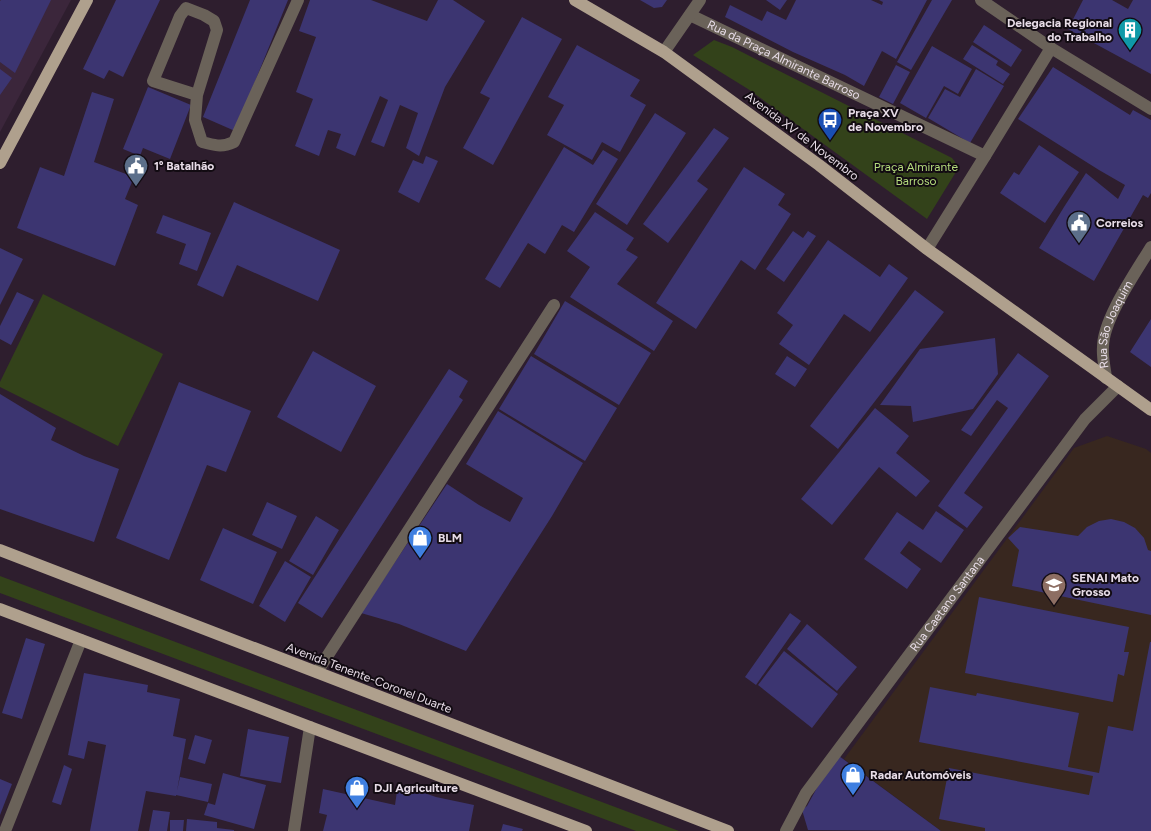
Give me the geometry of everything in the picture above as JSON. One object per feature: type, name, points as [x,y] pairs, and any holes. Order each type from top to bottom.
[{"type":"main road","points":[[0,163],[87,0]]},
{"type":"main road","name":"Avenida XV de Novembro","points":[[574,0],[664,52],[819,165],[927,249],[1151,410]]},
{"type":"main road","name":"Avenida Tenente-Coronel Duarte","points":[[0,550],[728,831]]},
{"type":"main road","points":[[0,609],[586,831]]},
{"type":"street","points":[[197,95],[153,81],[180,16],[186,8],[214,21],[217,30],[197,95],[195,120],[202,142],[215,146],[226,146],[234,142],[298,0]]},
{"type":"street","points":[[664,52],[700,0]]},
{"type":"street","points":[[981,0],[1051,48],[1151,110]]},
{"type":"street","name":"Rua da Praça Almirante Barroso","points":[[690,15],[985,156]]},
{"type":"street","points":[[927,249],[1051,48]]},
{"type":"street","name":"Rua São Joaquim","points":[[1106,378],[1102,346],[1107,327],[1114,310],[1151,246]]},
{"type":"street","points":[[317,672],[554,305]]},
{"type":"street","name":"Rua Caetano Santana","points":[[786,831],[806,793],[1079,427],[1118,386]]},
{"type":"street","points":[[6,831],[81,640]]},
{"type":"street","points":[[294,831],[310,728]]},
{"type":"shaded area","points":[[0,0],[71,0],[0,132]]},
{"type":"shaded area","name":"SENAI Mato Grosso","points":[[1107,436],[1146,449],[1151,453],[1151,831],[941,831],[844,759],[1074,448]]},
{"type":"green space","name":"Praça Almirante Barroso","points":[[714,40],[732,47],[952,158],[959,167],[927,219],[748,89],[693,55]]},
{"type":"green space","points":[[43,294],[163,354],[118,446],[0,387],[0,382]]},
{"type":"green space","points":[[0,576],[679,831],[636,831],[0,593]]},
{"type":"building","points":[[1,0],[51,0],[15,73],[0,62]]},
{"type":"building","points":[[116,0],[160,0],[123,77],[109,70],[104,79],[83,69]]},
{"type":"building","points":[[250,0],[288,0],[235,131],[203,117]]},
{"type":"building","points":[[310,0],[371,0],[427,21],[438,0],[453,0],[485,21],[445,87],[419,156],[406,148],[418,113],[400,105],[384,147],[371,142],[388,100],[380,96],[355,156],[336,148],[341,134],[328,130],[319,156],[295,146],[313,99],[296,92],[316,37],[299,31]]},
{"type":"building","points":[[640,0],[667,0],[662,7],[654,8]]},
{"type":"building","points":[[766,0],[787,0],[780,10]]},
{"type":"building","points":[[796,0],[871,0],[882,5],[883,2],[879,0],[927,0],[896,59],[882,51],[864,86],[725,17],[730,5],[762,21],[767,11],[786,20]]},
{"type":"building","points":[[932,0],[952,0],[911,70],[897,62]]},
{"type":"building","name":"Delegacia Regional do Trabalho","points":[[1083,0],[1112,0],[1128,9],[1133,0],[1151,0],[1151,74],[1068,29]]},
{"type":"building","points":[[522,17],[562,39],[493,165],[463,148],[490,98],[480,93]]},
{"type":"building","points":[[984,25],[1022,50],[1011,67],[973,42]]},
{"type":"building","points":[[577,45],[640,80],[630,96],[646,105],[620,152],[602,142],[592,160],[547,135],[564,105],[548,97]]},
{"type":"building","points":[[972,45],[998,61],[996,65],[1010,74],[1003,84],[963,59]]},
{"type":"building","points":[[932,46],[972,69],[958,94],[944,86],[926,118],[900,103]]},
{"type":"building","points":[[896,65],[910,72],[893,104],[879,97]]},
{"type":"building","points":[[1053,67],[1130,115],[1133,110],[1151,120],[1151,193],[1148,198],[1143,195],[1094,281],[1039,248],[1086,173],[1118,199],[1125,185],[1018,119]]},
{"type":"building","points":[[0,69],[12,78],[0,95]]},
{"type":"building","points":[[976,69],[1004,86],[970,143],[928,118],[945,89],[960,97]]},
{"type":"building","points":[[148,87],[191,105],[170,159],[143,148],[140,156],[123,149]]},
{"type":"building","points":[[92,92],[114,99],[94,162],[134,177],[125,199],[138,205],[115,266],[17,228],[40,167],[64,176]]},
{"type":"building","points":[[655,113],[686,133],[627,225],[596,204]]},
{"type":"building","points":[[714,128],[729,138],[697,181],[708,189],[668,243],[643,224]]},
{"type":"building","points":[[1039,145],[1079,172],[1045,223],[1000,193],[1014,172],[1019,175]]},
{"type":"building","points":[[564,147],[593,165],[603,150],[618,159],[574,232],[562,225],[545,254],[528,243],[500,288],[485,279]]},
{"type":"building","points":[[426,156],[438,161],[419,203],[398,192],[413,160],[423,164]]},
{"type":"building","points":[[744,167],[785,194],[778,205],[791,214],[755,270],[741,260],[696,329],[656,303]]},
{"type":"building","points":[[234,202],[340,250],[318,301],[237,265],[223,297],[197,285]]},
{"type":"building","points":[[595,212],[634,238],[626,250],[638,257],[617,284],[673,321],[654,351],[570,297],[590,267],[567,251]]},
{"type":"building","points":[[163,215],[211,233],[197,271],[179,264],[186,244],[156,233]]},
{"type":"building","points":[[793,231],[803,238],[808,231],[816,236],[784,282],[766,269]]},
{"type":"building","points":[[828,240],[880,277],[889,264],[908,278],[870,332],[844,314],[809,365],[779,344],[793,325],[777,313]]},
{"type":"building","points":[[0,248],[23,259],[0,305]]},
{"type":"building","points":[[915,290],[944,312],[838,449],[810,426]]},
{"type":"building","points":[[17,292],[34,300],[11,345],[0,339],[0,326]]},
{"type":"building","points":[[565,301],[651,353],[619,405],[534,354]]},
{"type":"building","points":[[1151,319],[1151,367],[1130,352]]},
{"type":"building","points":[[995,338],[998,374],[973,409],[913,422],[911,406],[880,405],[920,349]]},
{"type":"building","points":[[313,351],[376,386],[341,452],[277,417]]},
{"type":"building","points":[[1018,353],[1049,376],[964,493],[983,507],[967,528],[938,506],[1008,408],[997,400],[971,436],[961,430]]},
{"type":"building","points":[[531,356],[617,408],[585,461],[499,409]]},
{"type":"building","points":[[787,356],[807,369],[795,387],[775,374]]},
{"type":"building","points":[[449,369],[468,381],[459,397],[463,400],[322,618],[298,603]]},
{"type":"building","points":[[179,382],[251,411],[226,472],[207,465],[169,560],[116,538]]},
{"type":"building","points":[[0,394],[56,428],[51,440],[84,456],[119,469],[94,542],[0,509]]},
{"type":"building","points":[[875,408],[909,436],[896,453],[930,481],[916,497],[879,467],[832,525],[801,499]]},
{"type":"building","points":[[498,411],[583,463],[552,516],[466,651],[399,624],[361,613],[447,484],[510,522],[523,498],[466,464]]},
{"type":"building","points":[[267,502],[297,516],[282,549],[252,535]]},
{"type":"building","points":[[936,511],[964,530],[941,563],[909,541],[900,553],[921,569],[907,589],[864,559],[897,512],[923,530]]},
{"type":"building","points":[[316,516],[339,530],[313,575],[289,561]]},
{"type":"building","points":[[1111,519],[1124,522],[1135,528],[1144,538],[1148,550],[1151,551],[1151,615],[1012,586],[1019,550],[1008,538],[1020,527],[1078,536],[1087,527],[1099,521]]},
{"type":"building","points":[[223,528],[277,552],[253,604],[200,580]]},
{"type":"building","points":[[285,561],[311,577],[285,622],[259,606]]},
{"type":"building","points":[[979,597],[1129,627],[1124,652],[1129,652],[1124,676],[1118,674],[1113,702],[965,673]]},
{"type":"building","points":[[790,613],[801,621],[756,685],[745,677]]},
{"type":"building","points":[[807,624],[857,667],[837,691],[787,649]]},
{"type":"building","points":[[26,638],[45,644],[22,719],[2,713]]},
{"type":"building","points":[[1150,642],[1151,831],[985,831],[985,828],[939,819],[949,768],[1089,795],[1093,776],[919,742],[930,687],[976,696],[977,693],[1079,713],[1068,767],[1099,773],[1108,726],[1133,731]]},
{"type":"building","points":[[784,651],[838,694],[812,728],[758,685]]},
{"type":"building","points":[[84,673],[148,685],[147,692],[180,699],[173,736],[186,739],[177,791],[180,777],[212,784],[208,802],[146,791],[138,831],[90,831],[106,745],[88,741],[84,759],[68,755]]},
{"type":"building","points":[[248,729],[289,737],[281,783],[240,776]]},
{"type":"building","points":[[195,735],[212,740],[205,764],[188,759]]},
{"type":"building","name":"Radar Automóveis","points":[[839,756],[941,831],[808,830],[802,810],[807,806],[818,786]]},
{"type":"building","points":[[64,765],[72,769],[61,805],[52,802]]},
{"type":"building","points":[[223,773],[266,785],[254,829],[204,815],[208,803],[215,805]]},
{"type":"building","points":[[0,779],[12,784],[0,815]]},
{"type":"building","points":[[398,784],[436,797],[474,805],[469,831],[323,831],[327,815],[319,813],[323,789],[395,805]]},
{"type":"building","points":[[153,810],[170,812],[167,831],[149,831]]},
{"type":"building","points":[[187,819],[217,822],[217,828],[234,831],[186,831]]},
{"type":"building","points":[[170,820],[184,820],[183,831],[170,831]]},
{"type":"building","points":[[503,824],[523,829],[522,831],[501,831]]},
{"type":"place","name":"Delegacia Regional do Trabalho","points":[[1130,51]]},
{"type":"place","name":"Praça XV de Novembro","points":[[830,141]]},
{"type":"place","name":"1º Batalhão","points":[[136,187]]},
{"type":"place","name":"Correios","points":[[1079,244]]},
{"type":"place","name":"BLM","points":[[420,559]]},
{"type":"place","name":"SENAI Mato Grosso","points":[[1054,606]]},
{"type":"place","name":"Radar Automóveis","points":[[853,796]]},
{"type":"place","name":"DJI Agriculture","points":[[357,809]]}]
